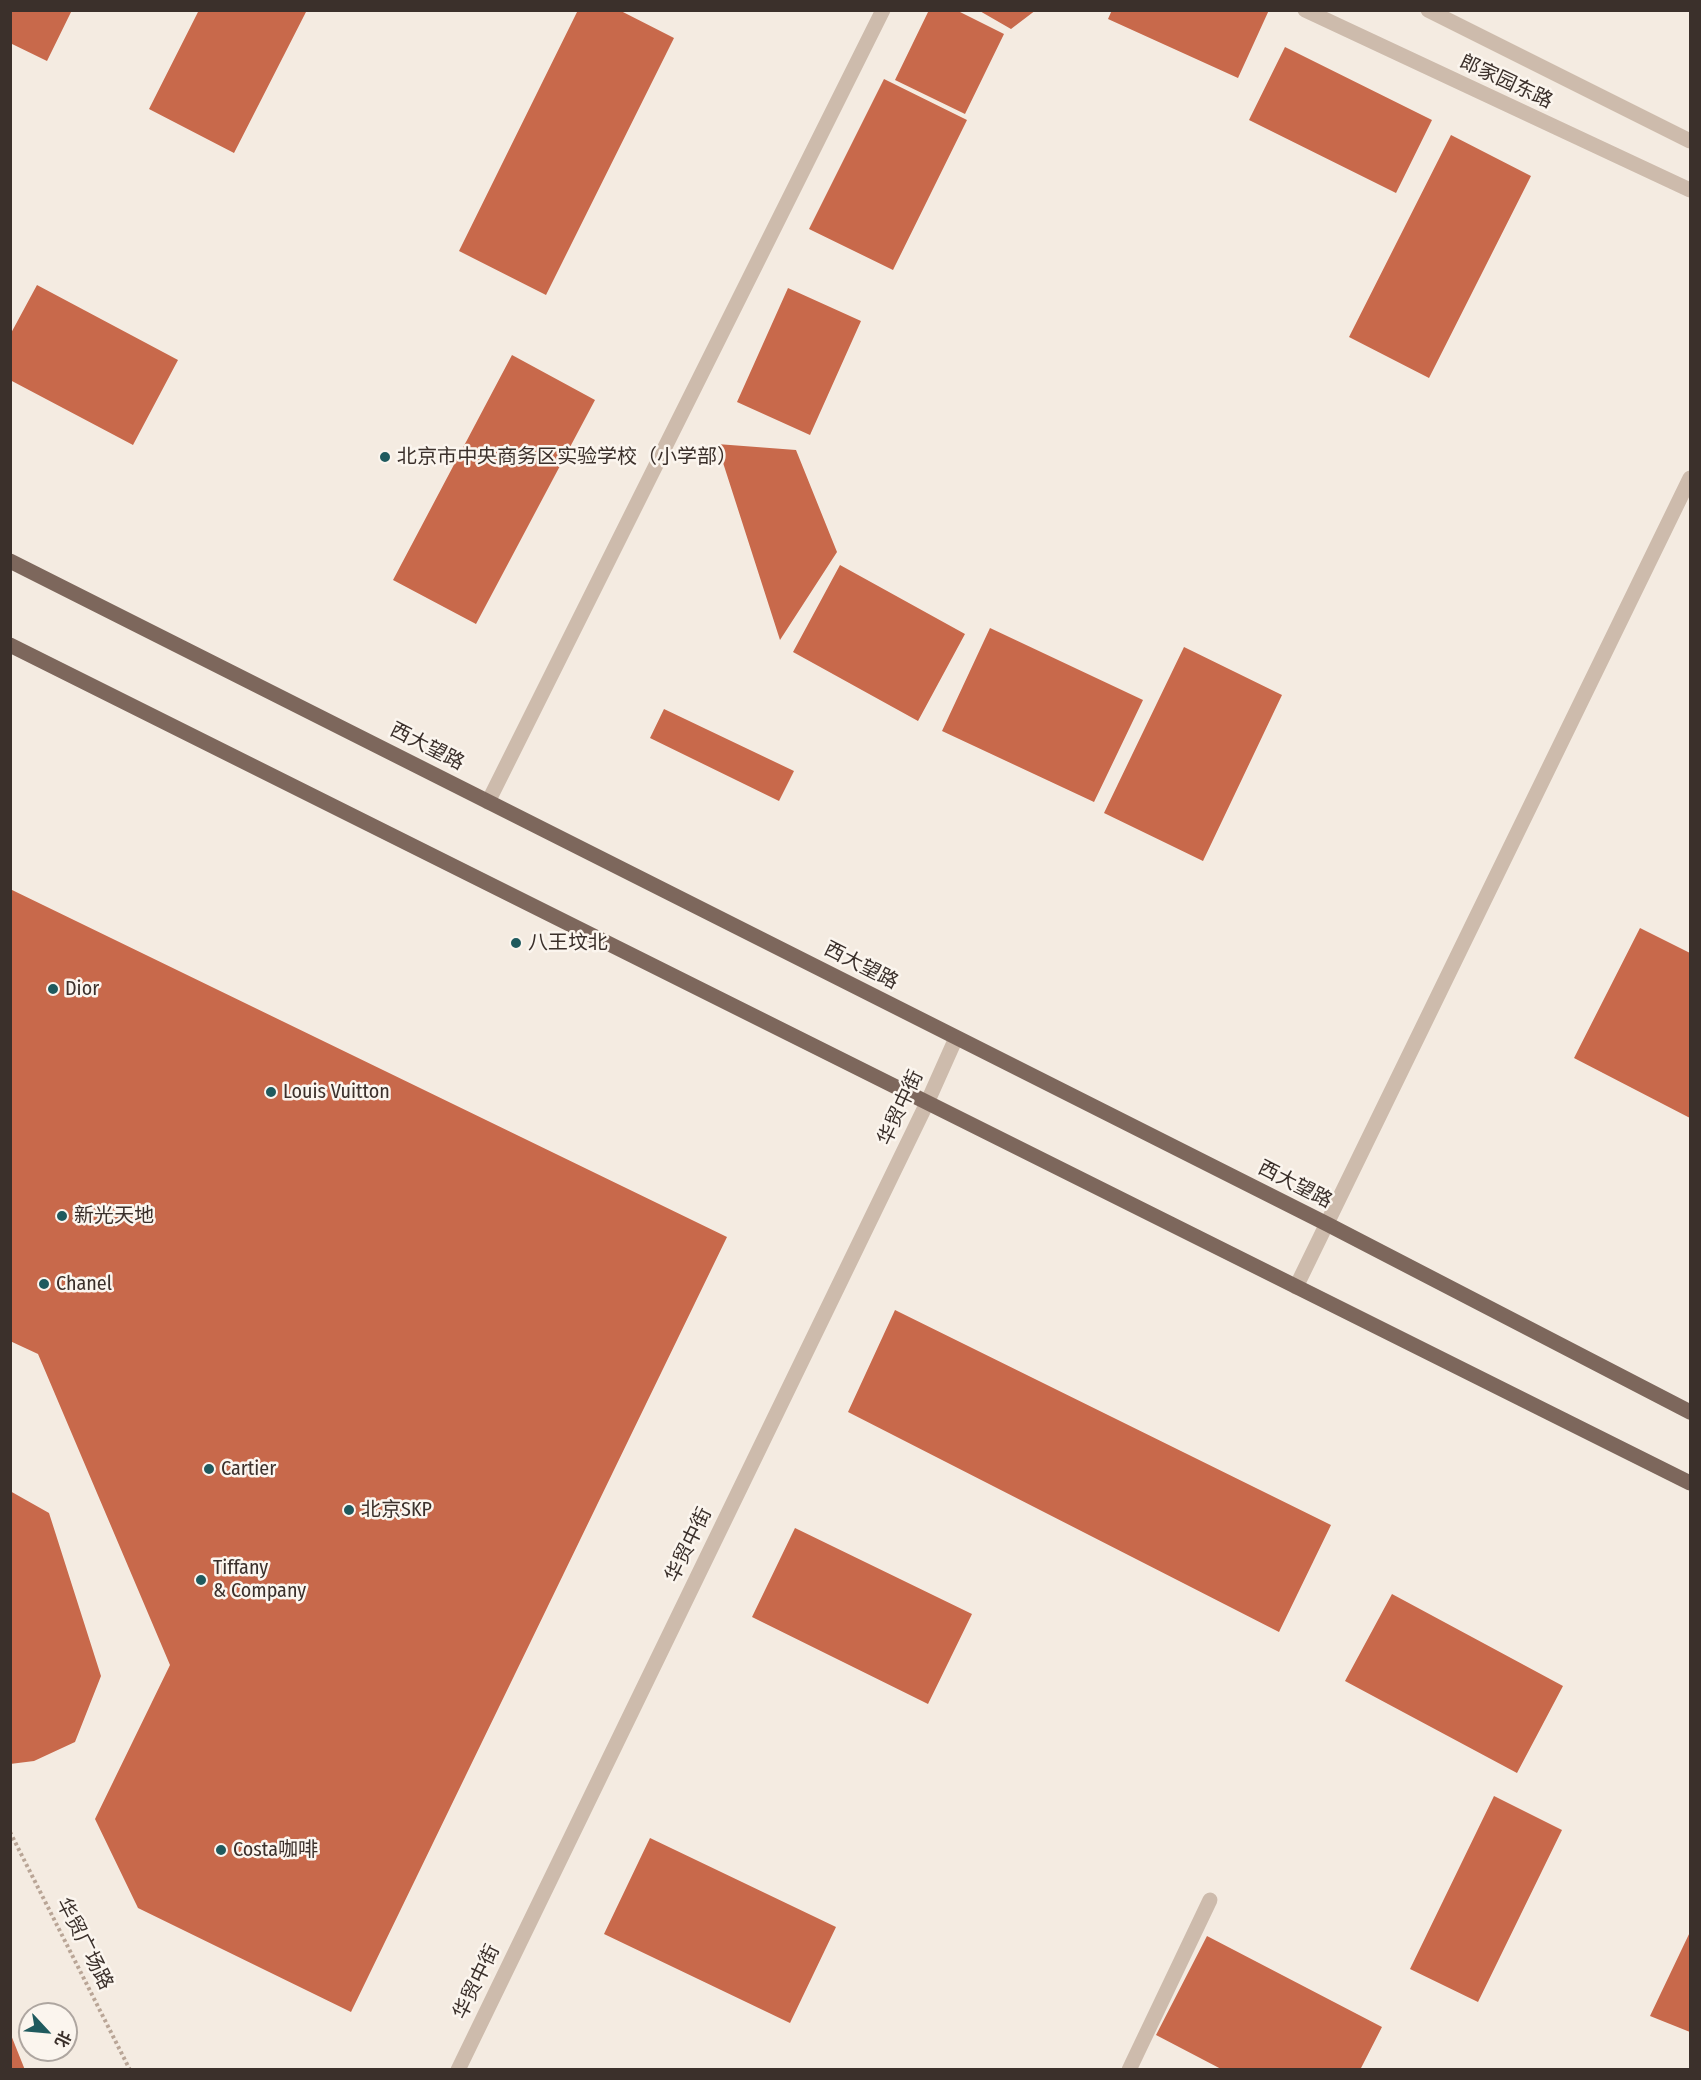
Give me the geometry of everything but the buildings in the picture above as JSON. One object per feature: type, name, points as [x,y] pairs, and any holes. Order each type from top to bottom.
[{"type":"main road","name":"西大望路","points":[[10,561],[1327,1224],[1690,1412]]},
{"type":"main road","points":[[10,645],[1690,1483]]},
{"type":"street","points":[[488,802],[883,10]]},
{"type":"street","name":"郎家园东路","points":[[1305,10],[1690,190]]},
{"type":"street","name":"郎家园东路","points":[[1428,10],[1690,141]]},
{"type":"street","points":[[1296,1287],[1690,478]]},
{"type":"street","name":"华贸中街","points":[[458,2070],[927,1103],[956,1038]]},
{"type":"street","points":[[1129,2070],[1210,1900]]},
{"type":"path","name":"华贸广场路","points":[[10,1833],[130,2070]]},
{"type":"place","name":"北京市中央商务区实验学校（小学部）","points":[[385,457]]},
{"type":"place","name":"八王坟北","points":[[516,943]]},
{"type":"place","name":"Dior","points":[[53,989]]},
{"type":"place","name":"Louis Vuitton","points":[[271,1092]]},
{"type":"place","name":"新光天地","points":[[62,1216]]},
{"type":"place","name":"Chanel","points":[[44,1284]]},
{"type":"place","name":"Cartier","points":[[209,1469]]},
{"type":"place","name":"北京SKP","points":[[349,1510]]},
{"type":"place","name":"Tiffany & Company","points":[[201,1580]]},
{"type":"place","name":"Costa咖啡","points":[[221,1850]]}]
